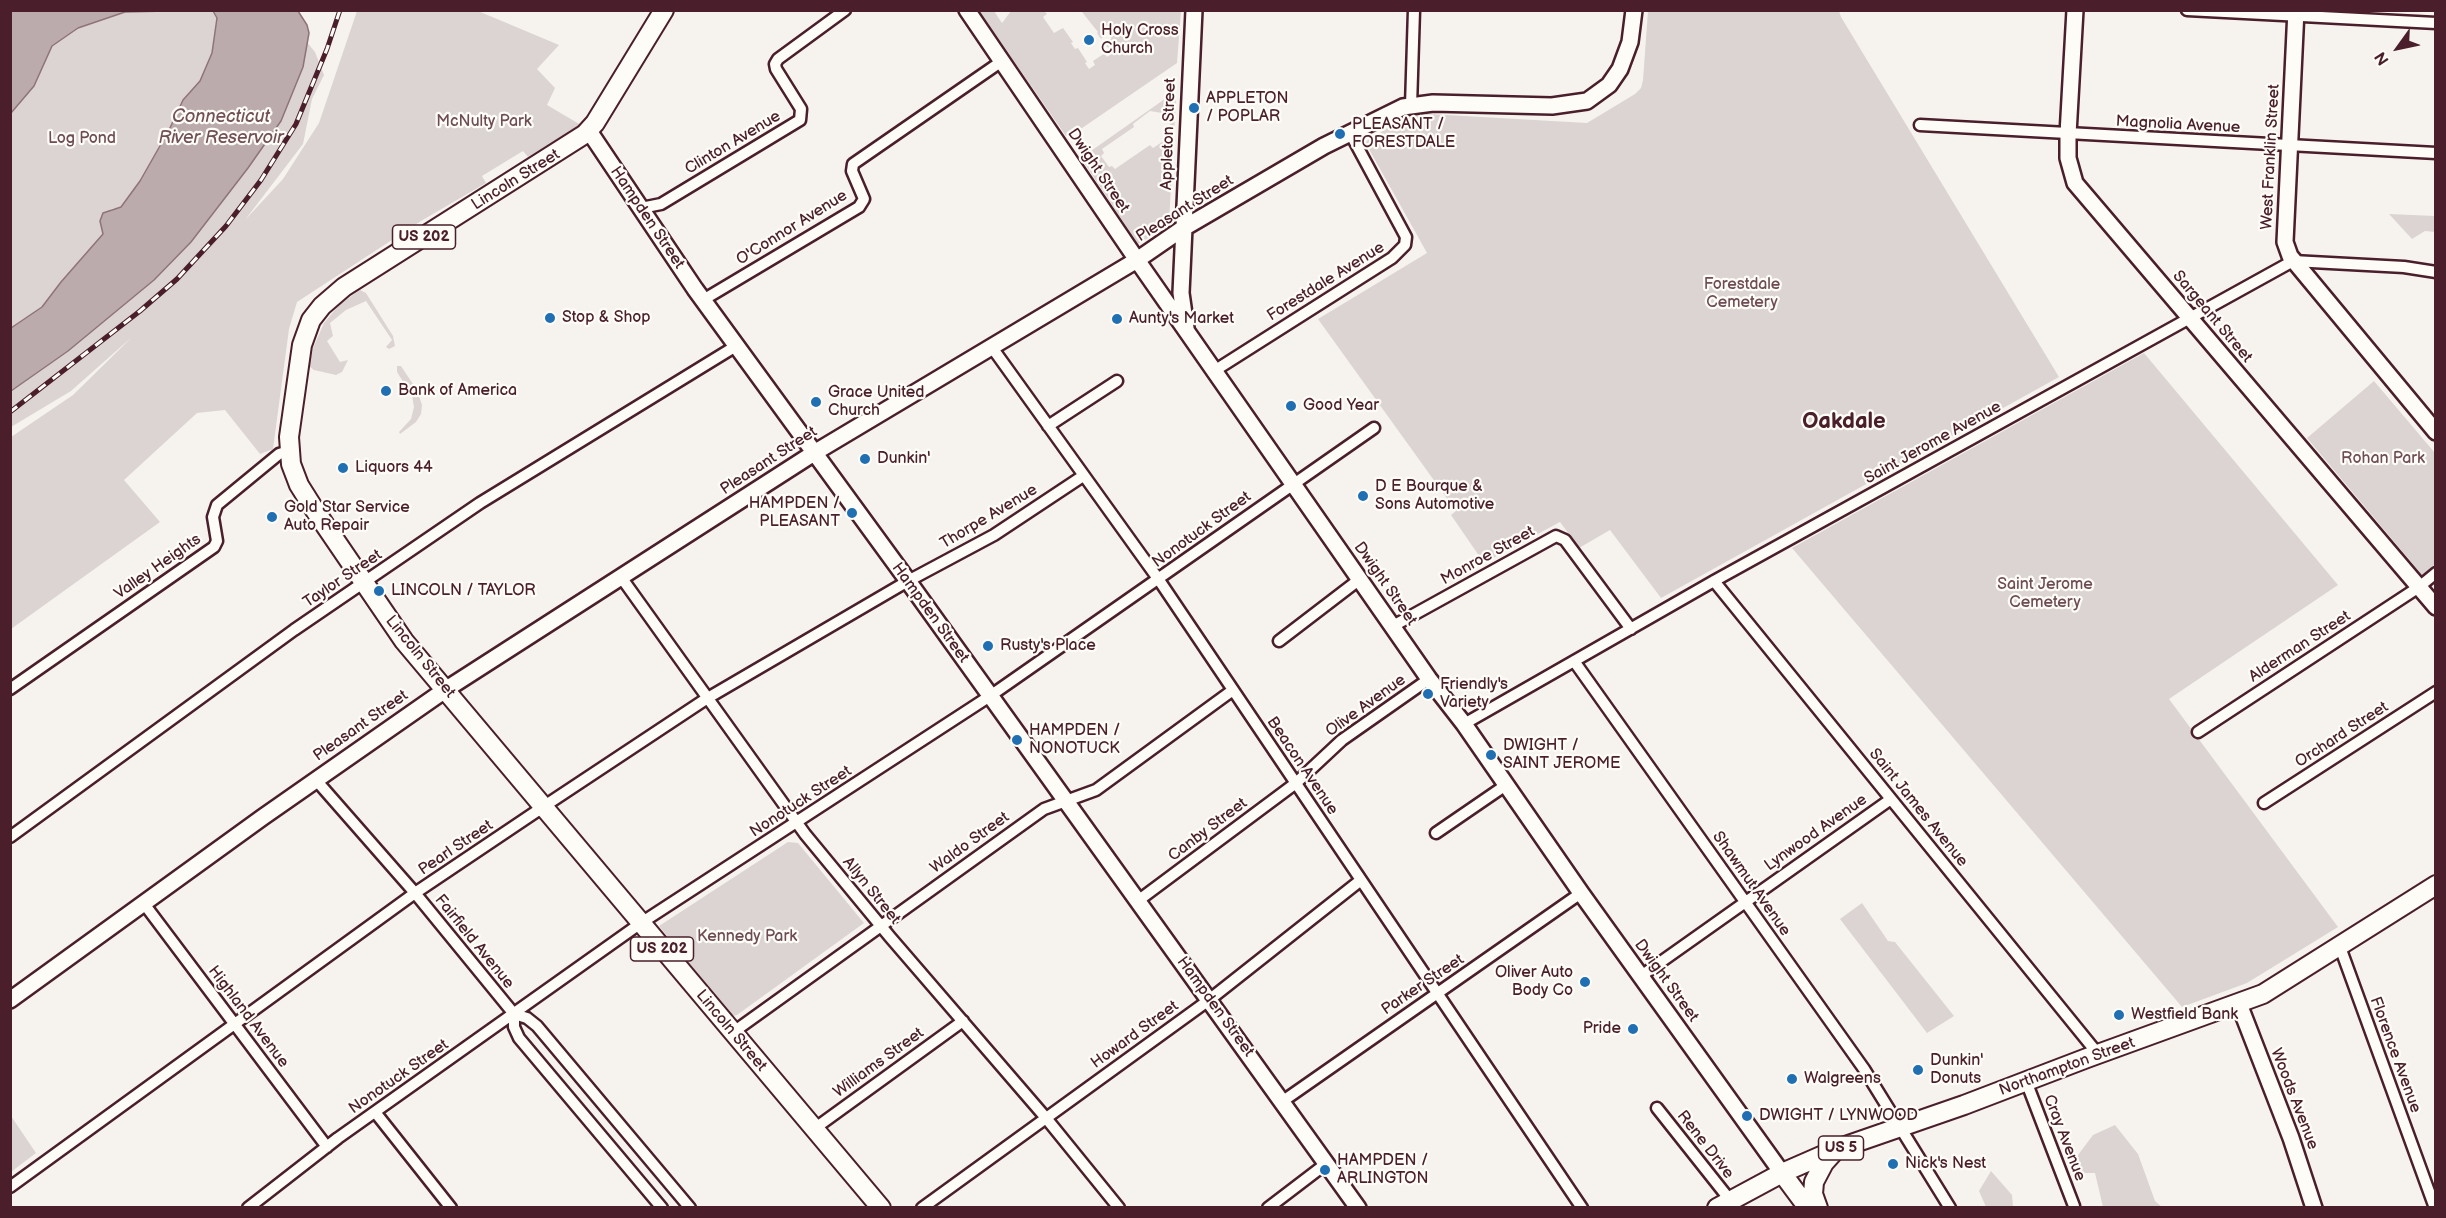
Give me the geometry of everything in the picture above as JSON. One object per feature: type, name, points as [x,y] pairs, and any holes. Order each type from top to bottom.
[{"type":"main road","name":"US 202","points":[[589,131],[664,10]]},
{"type":"main road","name":"Dwight Street","points":[[967,10],[1137,260],[1429,679],[1464,724],[1581,894],[1782,1173]]},
{"type":"main road","name":"Appleton Street","points":[[1187,331],[1180,293],[1194,10]]},
{"type":"main road","name":"Pleasant Street","points":[[10,1000],[445,690],[814,453],[1137,260],[1182,229],[1350,133],[1403,108],[1433,103],[1552,106],[1587,101],[1610,85],[1620,69],[1630,42],[1634,10]]},
{"type":"main road","name":"Sargeant Street","points":[[2075,10],[2068,134],[2068,158],[2075,183],[2436,607]]},
{"type":"main road","name":"West Franklin Street","points":[[2296,13],[2285,242],[2293,261],[2436,432]]},
{"type":"main road","name":"Hampden Street","points":[[589,131],[703,300],[908,581],[1358,1208]]},
{"type":"main road","name":"Lincoln Street","points":[[589,131],[557,154],[344,287],[322,306],[311,320],[302,345],[288,451],[299,485],[404,642],[881,1208]]},
{"type":"main road","name":"Northampton Street","points":[[1723,1204],[1782,1173],[1837,1149],[2270,991],[2435,885]]},
{"type":"main road","name":"Woods Avenue","points":[[2239,1004],[2314,1208]]},
{"type":"main road","points":[[1818,1208],[1813,1194],[1814,1182],[1824,1163],[1837,1149]]},
{"type":"main road","points":[[1782,1173],[1808,1208]]},
{"type":"street","name":"Clinton Avenue","points":[[641,208],[661,204],[800,120],[801,109],[776,69],[775,63],[845,10]]},
{"type":"street","points":[[1411,106],[1414,10]]},
{"type":"street","points":[[2187,10],[2296,13],[2436,23]]},
{"type":"street","name":"O'Connor Avenue","points":[[703,300],[859,207],[864,199],[852,171],[853,164],[1002,61]]},
{"type":"street","name":"Magnolia Avenue","points":[[1920,124],[2436,153]]},
{"type":"street","name":"Forestdale Avenue","points":[[1214,371],[1392,258],[1406,245],[1406,237],[1350,133]]},
{"type":"street","points":[[2293,261],[2404,267],[2436,272]]},
{"type":"street","name":"Saint Jerome Avenue","points":[[1464,724],[1714,581],[2293,261]]},
{"type":"street","name":"Taylor Street","points":[[10,837],[294,630],[480,503],[736,346]]},
{"type":"street","name":"Beacon Avenue","points":[[991,346],[1159,580],[1582,1208]]},
{"type":"street","points":[[1048,426],[1118,381]]},
{"type":"street","name":"Nonotuck Street","points":[[249,1207],[375,1112],[641,922],[990,696],[1159,580],[1292,483],[1374,428]]},
{"type":"street","name":"Valley Heights","points":[[10,689],[214,546],[217,541],[213,517],[218,505],[279,454],[288,451]]},
{"type":"street","name":"Thorpe Avenue","points":[[908,581],[994,535],[1083,476]]},
{"type":"street","name":"Monroe Street","points":[[1393,626],[1556,536],[1564,540],[1631,629]]},
{"type":"street","name":"Alderman Street","points":[[2198,732],[2419,587],[2436,573]]},
{"type":"street","name":"Allyn Street","points":[[621,578],[796,823],[880,926],[1046,1118],[1119,1208]]},
{"type":"street","points":[[1279,640],[1360,579]]},
{"type":"street","name":"Pearl Street","points":[[10,1187],[415,893],[706,699],[908,581]]},
{"type":"street","name":"Saint James Avenue","points":[[1714,581],[2098,1054]]},
{"type":"street","name":"Shawmut Avenue","points":[[1574,661],[1864,1069],[1950,1208]]},
{"type":"street","name":"Olive Avenue","points":[[1296,783],[1342,740],[1429,679]]},
{"type":"street","name":"Waldo Street","points":[[732,1033],[1044,808],[1096,790],[1233,690]]},
{"type":"street","name":"Orchard Street","points":[[2264,803],[2436,692]]},
{"type":"street","name":"Fairfield Avenue","points":[[316,780],[415,893],[514,1014],[527,1018],[537,1026],[690,1208]]},
{"type":"street","name":"Canby Street","points":[[1138,900],[1296,783]]},
{"type":"street","points":[[1436,834],[1506,785]]},
{"type":"street","name":"Lynwood Avenue","points":[[1641,976],[1891,799]]},
{"type":"street","name":"Howard Street","points":[[922,1208],[1209,1000],[1361,880]]},
{"type":"street","name":"Parker Street","points":[[1283,1101],[1581,894]]},
{"type":"street","name":"Highland Avenue","points":[[145,904],[327,1147]]},
{"type":"street","name":"Florence Avenue","points":[[2340,947],[2435,1208]]},
{"type":"street","name":"Fairfield Avenue","points":[[514,1014],[514,1028],[519,1038],[662,1208]]},
{"type":"street","name":"Williams Street","points":[[814,1129],[963,1021]]},
{"type":"street","name":"Cray Avenue","points":[[2026,1081],[2074,1206]]},
{"type":"street","name":"Rene Drive","points":[[1657,1108],[1723,1204]]},
{"type":"street","points":[[375,1112],[451,1208]]},
{"type":"street","points":[[1268,1208],[1327,1163]]},
{"type":"green space","name":"Log Pond","points":[[213,11],[217,18],[212,53],[200,81],[183,100],[140,181],[121,207],[111,209],[100,222],[103,234],[42,307],[11,328],[11,113],[34,86],[52,46],[78,28],[125,12]]},
{"type":"green space","name":"McNulty Park","points":[[357,11],[478,11],[559,45],[537,69],[555,88],[547,105],[581,125],[528,157],[523,151],[482,176],[486,183],[421,221],[297,302],[289,329],[273,449],[260,454],[225,410],[197,413],[124,480],[160,522],[11,629],[11,437],[73,395],[132,337],[71,391],[11,427],[11,391],[68,351],[154,280],[191,242],[281,121],[303,67],[306,41],[315,52],[324,75],[312,99],[303,144],[245,220],[283,179],[319,123]]},
{"type":"green space","points":[[979,11],[994,11],[1002,23],[1011,11],[1044,11],[1047,14],[1043,17],[1054,33],[1063,28],[1075,49],[1078,48],[1087,62],[1085,63],[1089,69],[1095,65],[1093,61],[1105,53],[1107,57],[1113,53],[1103,42],[1111,39],[1112,35],[1106,32],[1101,39],[1082,12],[1181,11],[1177,63],[1069,137],[1066,136]]},
{"type":"green space","name":"Forestdale Cemetery","points":[[1648,11],[1839,11],[2059,377],[1661,598],[1610,530],[1579,548],[1560,522],[1484,563],[1451,515],[1456,511],[1318,319],[1427,253],[1365,142],[1412,113],[1587,123],[1641,88]]},
{"type":"green space","points":[[1169,96],[1176,99],[1169,222],[1166,227],[1138,244],[1081,158]],"holes":[[[1150,111],[1162,113],[1170,124],[1170,131],[1166,134],[1168,138],[1153,148],[1150,145],[1115,169],[1112,166],[1109,167],[1101,156],[1104,153],[1102,149],[1134,127],[1133,124]]]},
{"type":"green space","points":[[2389,214],[2435,216],[2435,232],[2425,231],[2412,239]]},
{"type":"green space","points":[[360,290],[366,293],[393,336],[395,346],[389,349],[386,347],[392,340],[366,301],[346,310],[330,323],[333,336],[327,341],[340,362],[348,360],[342,372],[336,375],[314,370],[310,367],[310,362],[313,348],[324,323],[340,304]]},
{"type":"green space","name":"Saint Jerome Cemetery","points":[[2144,353],[2338,585],[2169,699],[2338,927],[2247,983],[2182,1007],[1792,548]]},
{"type":"green space","points":[[397,366],[401,366],[417,390],[422,405],[421,414],[416,422],[400,434],[399,432],[411,419],[414,407],[412,396],[397,372]]},
{"type":"green space","name":"Rohan Park","points":[[2374,381],[2435,453],[2435,566],[2423,576],[2307,438]]},
{"type":"green space","name":"Kennedy Park","points":[[788,842],[798,843],[864,923],[737,1015],[732,1016],[659,926]]},
{"type":"green space","points":[[1862,903],[1888,941],[1895,942],[1954,1016],[1927,1033],[1840,919]]},
{"type":"green space","points":[[11,1116],[36,1153],[10,1172]]},
{"type":"green space","points":[[2115,1125],[2138,1154],[2155,1201],[2162,1207],[2103,1207],[2095,1173],[2070,1173],[2075,1159],[2093,1135]]},
{"type":"green space","points":[[1991,1171],[2012,1195],[2013,1207],[1986,1207],[1979,1191]]},
{"type":"water","points":[[11,10],[167,11],[125,12],[78,28],[52,46],[34,86],[11,113]]},
{"type":"water","name":"Connecticut River Reservoir","points":[[213,11],[298,11],[307,25],[309,33],[303,67],[281,121],[191,242],[154,280],[68,351],[11,391],[11,328],[42,307],[103,234],[100,221],[103,213],[121,207],[140,181],[183,100],[200,81],[212,53],[217,18]]},
{"type":"railway","points":[[10,412],[140,311],[177,279],[226,226],[261,180],[296,124],[327,49],[340,10]]},
{"type":"place","name":"Holy Cross Church","points":[[1089,40]]},
{"type":"place","name":"APPLETON / POPLAR","points":[[1194,108]]},
{"type":"place","name":"PLEASANT / FORESTDALE","points":[[1340,134]]},
{"type":"place","name":"Stop & Shop","points":[[550,318]]},
{"type":"place","name":"Aunty's Market","points":[[1117,319]]},
{"type":"place","name":"Bank of America","points":[[386,391]]},
{"type":"place","name":"Grace United Church","points":[[816,402]]},
{"type":"place","name":"Good Year","points":[[1291,406]]},
{"type":"place","name":"Dunkin'","points":[[865,459]]},
{"type":"place","name":"Liquors 44","points":[[343,468]]},
{"type":"place","name":"D E Bourque & Sons Automotive","points":[[1363,496]]},
{"type":"place","name":"HAMPDEN / PLEASANT","points":[[852,513]]},
{"type":"place","name":"Gold Star Service Auto Repair","points":[[272,517]]},
{"type":"place","name":"LINCOLN / TAYLOR","points":[[379,591]]},
{"type":"place","name":"Rusty's Place","points":[[988,646]]},
{"type":"place","name":"Friendly's Variety","points":[[1428,694]]},
{"type":"place","name":"HAMPDEN / NONOTUCK","points":[[1017,740]]},
{"type":"place","name":"DWIGHT / SAINT JEROME","points":[[1491,755]]},
{"type":"place","name":"Oliver Auto Body Co","points":[[1585,982]]},
{"type":"place","name":"Westfield Bank","points":[[2119,1015]]},
{"type":"place","name":"Pride","points":[[1633,1029]]},
{"type":"place","name":"Dunkin' Donuts","points":[[1918,1070]]},
{"type":"place","name":"Walgreens","points":[[1792,1079]]},
{"type":"place","name":"DWIGHT / LYNWOOD","points":[[1747,1116]]},
{"type":"place","name":"Nick's Nest","points":[[1893,1164]]},
{"type":"place","name":"HAMPDEN / ARLINGTON","points":[[1325,1170]]},
{"type":"district","name":"Oakdale","points":[[1844,422]]}]
